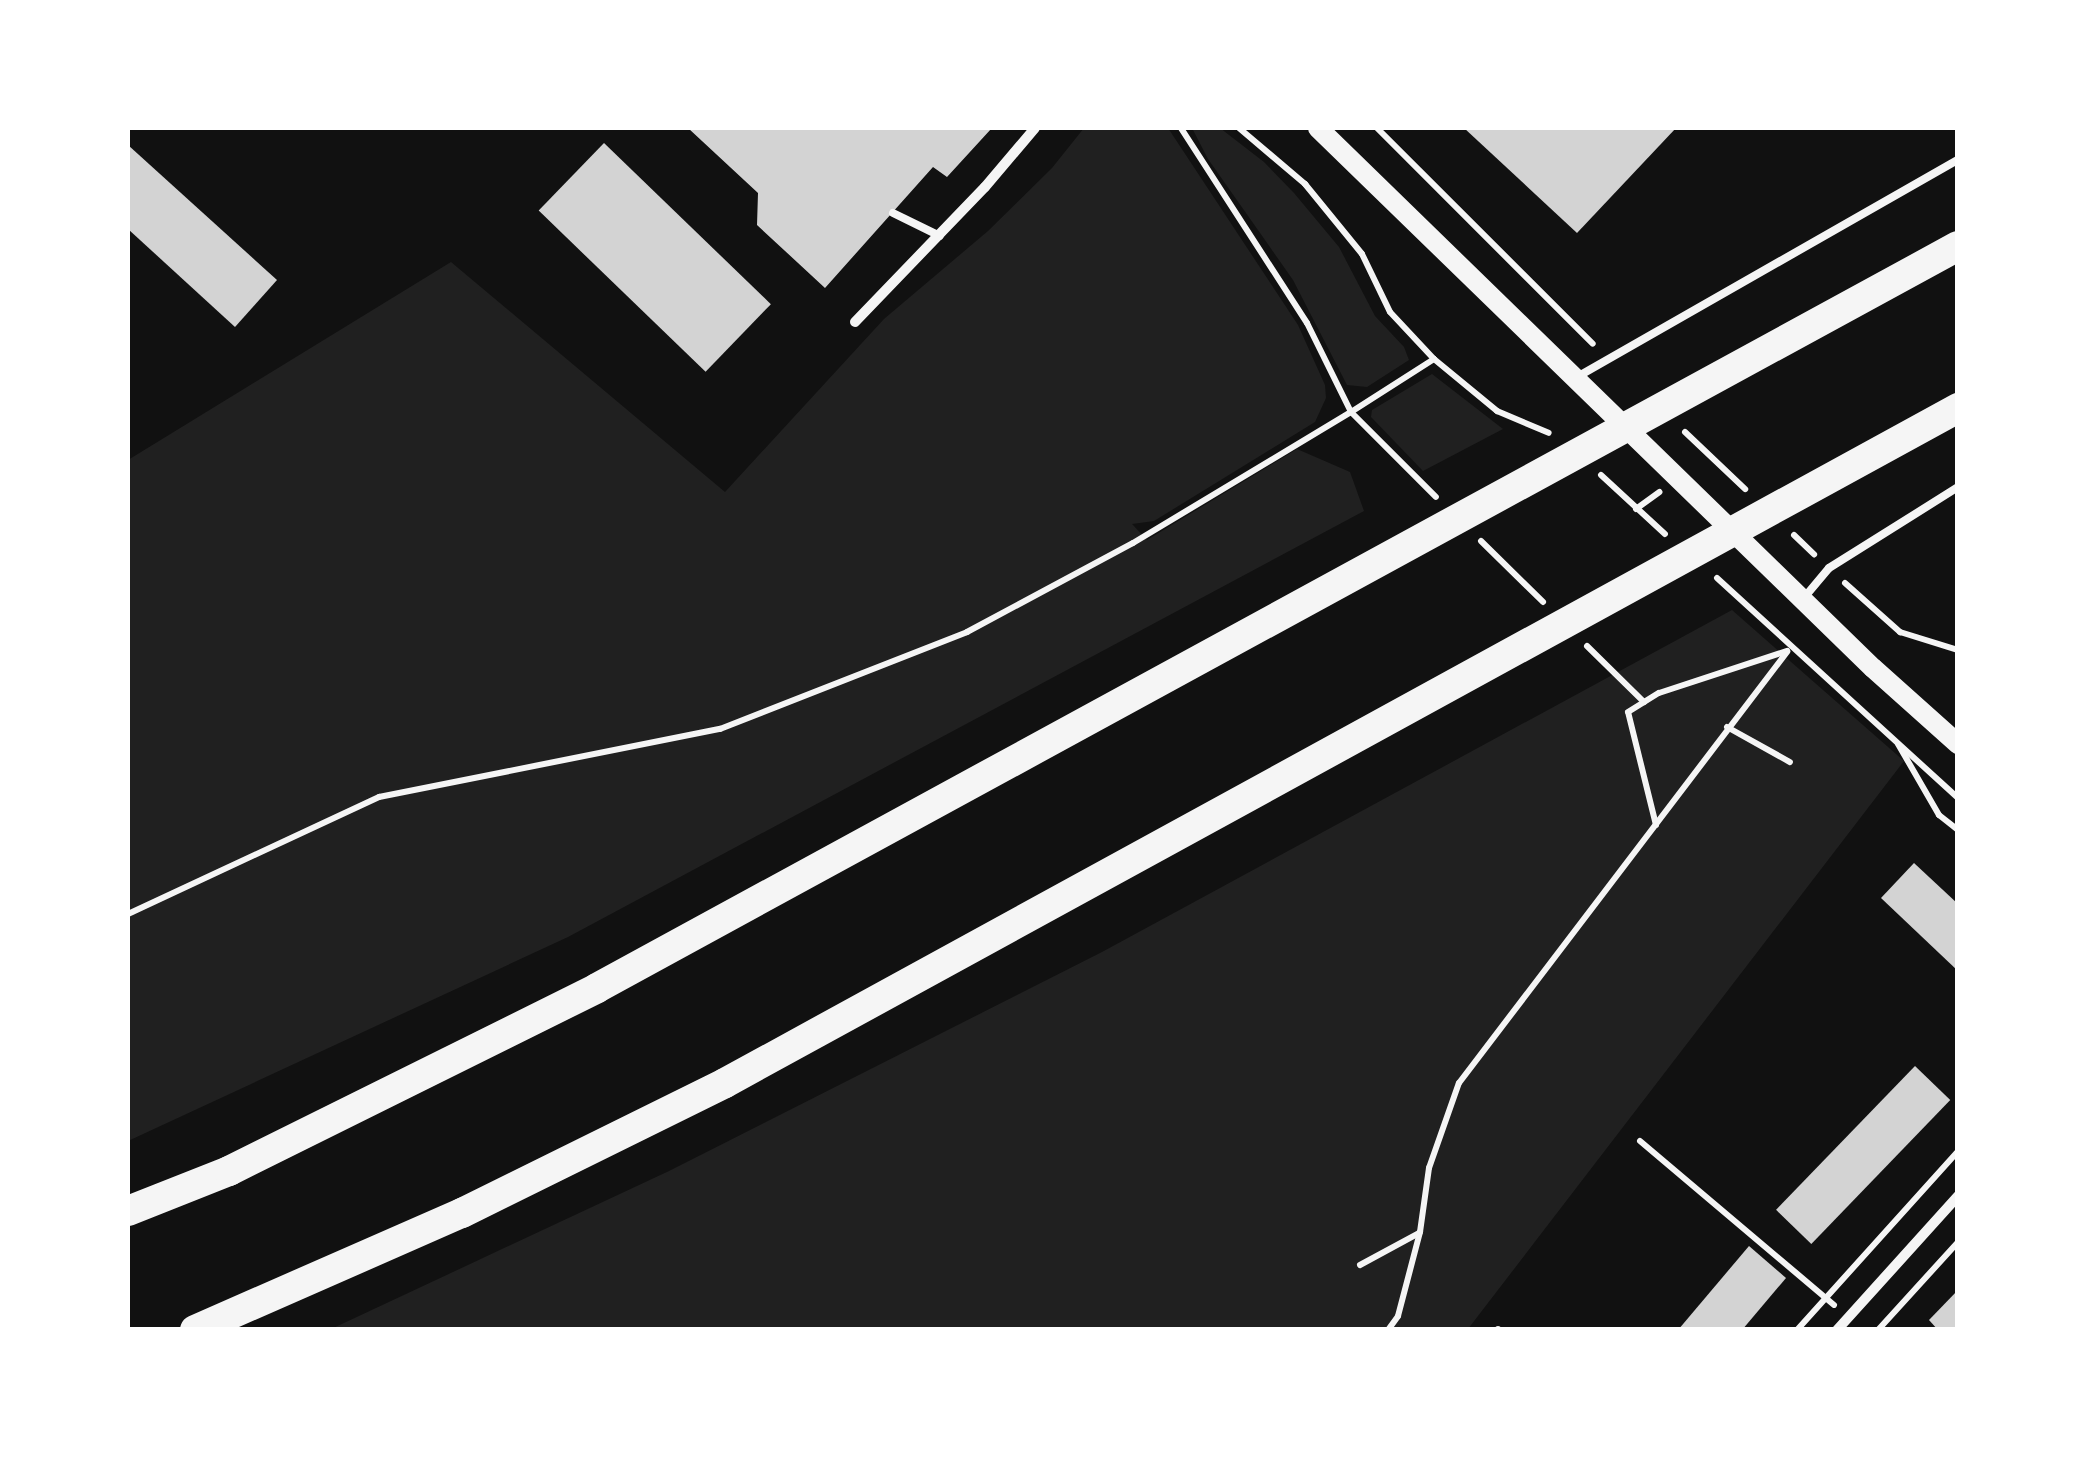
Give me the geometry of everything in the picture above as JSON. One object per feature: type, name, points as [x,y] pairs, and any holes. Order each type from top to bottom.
[{"type":"highway","points":[[128,1211],[230,1170],[490,1044],[1958,246]]},
{"type":"highway","points":[[195,1330],[462,1213],[708,1092],[1958,408]]},
{"type":"main road","points":[[1318,128],[1803,600],[1958,744]]},
{"type":"street","points":[[855,322],[940,236],[1036,128]]},
{"type":"street","points":[[1836,1330],[1958,1196]]},
{"type":"lane","points":[[1577,378],[1958,160]]},
{"type":"lane","points":[[893,212],[940,236]]},
{"type":"lane","points":[[1803,600],[1829,568],[1958,487]]},
{"type":"path","points":[[128,914],[379,797],[720,728],[967,632],[1133,543],[1351,412],[1308,324],[1181,128]]},
{"type":"path","points":[[1657,826],[1628,712],[1660,693],[1798,650]]},
{"type":"path","points":[[1388,1330],[1398,1316],[1420,1232],[1428,1168],[1459,1083],[1545,964],[1657,826],[1786,652]]},
{"type":"path","points":[[1728,727],[1790,762]]},
{"type":"path","points":[[1958,798],[1892,734],[1939,815],[1958,830]]},
{"type":"path","points":[[1640,1141],[1848,1317]]},
{"type":"path","points":[[1797,1330],[1958,1151]]},
{"type":"path","points":[[1360,1265],[1420,1232]]},
{"type":"path","points":[[1878,1330],[1958,1242]]},
{"type":"shaded area","points":[[1084,128],[1168,128],[1298,325],[1325,385],[1326,398],[1315,422],[1154,521],[1132,524],[1147,540],[1297,449],[1350,472],[1364,511],[568,937],[128,1141],[128,460],[451,262],[725,492],[884,319],[988,231],[1052,168]]},
{"type":"shaded area","points":[[1192,128],[1220,128],[1264,162],[1294,193],[1339,247],[1375,316],[1404,347],[1409,360],[1367,387],[1347,385],[1293,280],[1208,159]]},
{"type":"shaded area","points":[[1432,374],[1503,429],[1423,471],[1371,417],[1372,410]]},
{"type":"shaded area","points":[[1732,610],[1904,761],[1468,1329],[329,1330],[669,1171],[1102,952]]},
{"type":"building","points":[[688,128],[991,129],[947,177],[933,167],[825,288],[757,225],[758,193]]},
{"type":"building","points":[[1464,128],[1676,128],[1577,233]]},
{"type":"building","points":[[604,143],[771,304],[706,372],[539,211]]},
{"type":"building","points":[[128,145],[277,280],[235,327],[128,229]]},
{"type":"building","points":[[1914,863],[1958,904],[1958,971],[1881,898]]},
{"type":"building","points":[[1915,1066],[1950,1100],[1811,1244],[1776,1210]]},
{"type":"building","points":[[1749,1246],[1786,1278],[1742,1330],[1678,1330]]},
{"type":"building","points":[[1958,1290],[1958,1330],[1938,1330],[1929,1320]]}]
